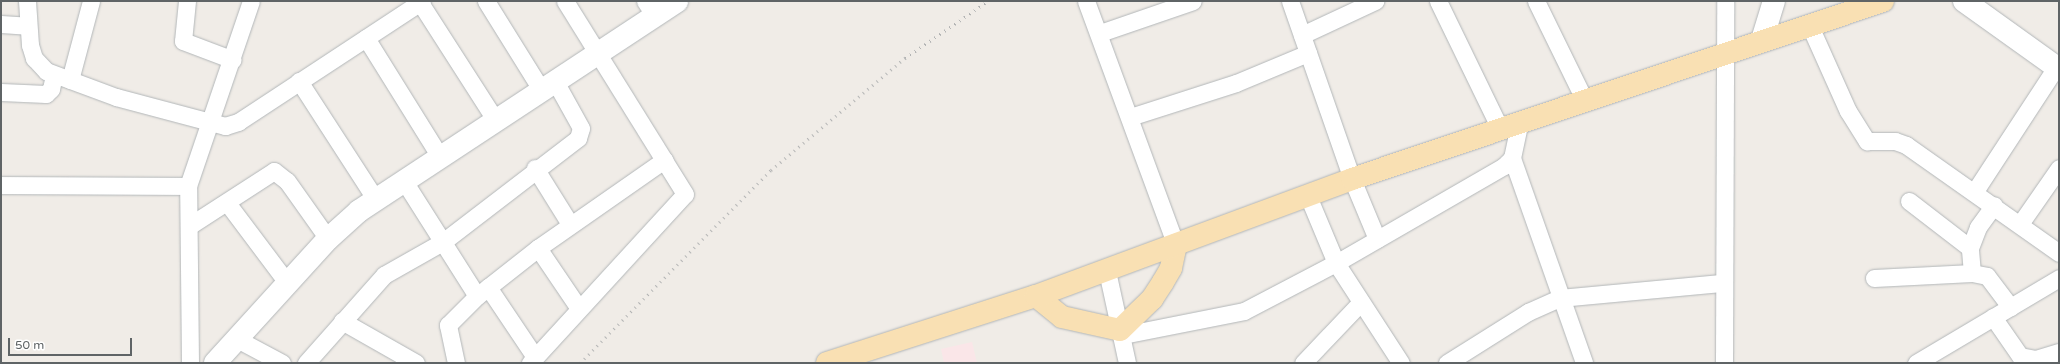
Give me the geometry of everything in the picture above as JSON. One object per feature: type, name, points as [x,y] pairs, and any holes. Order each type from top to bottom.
[{"type":"main road","points":[[827,363],[1036,296],[1107,271],[1352,179],[1510,128],[1585,101],[1726,54],[1762,40],[1883,1]]},
{"type":"main road","points":[[1036,296],[1062,317],[1121,332],[1152,299],[1171,268],[1176,244]]},
{"type":"street","points":[[27,1],[27,26],[34,58],[62,77],[225,126],[238,122],[420,1],[496,121]]},
{"type":"street","points":[[1,92],[46,94],[51,89],[62,77],[91,1]]},
{"type":"street","points":[[188,1],[183,41],[233,60]]},
{"type":"street","points":[[190,363],[188,186],[212,123],[251,1]]},
{"type":"street","points":[[306,363],[384,275],[444,241],[581,133],[486,1]]},
{"type":"street","points":[[404,181],[444,241],[533,360],[578,307],[685,194],[565,1]]},
{"type":"street","points":[[214,363],[328,239],[376,200],[598,53],[650,9],[676,1]]},
{"type":"street","points":[[1086,1],[1100,33],[1176,244]]},
{"type":"street","points":[[1100,33],[1193,1]]},
{"type":"street","points":[[1290,1],[1352,179],[1377,239]]},
{"type":"street","points":[[1302,35],[1375,1]]},
{"type":"street","points":[[1438,1],[1510,128],[1512,158],[1584,363]]},
{"type":"street","points":[[1536,1],[1585,101]]},
{"type":"street","points":[[1724,1],[1726,54],[1723,283],[1724,363]]},
{"type":"street","points":[[1762,40],[1774,1]]},
{"type":"street","points":[[1964,1],[2057,68],[1975,191]]},
{"type":"street","points":[[1,24],[27,26]]},
{"type":"street","points":[[1809,24],[1848,111],[1867,141],[1901,143],[1975,191],[2059,253]]},
{"type":"street","points":[[366,38],[440,157]]},
{"type":"street","points":[[1130,117],[1236,83],[1308,53]]},
{"type":"street","points":[[299,81],[376,200]]},
{"type":"street","points":[[1121,332],[1244,311],[1336,263],[1493,174],[1512,158]]},
{"type":"street","points":[[456,363],[448,325],[483,292],[538,248],[570,224],[664,160]]},
{"type":"street","points":[[535,168],[570,224]]},
{"type":"street","points":[[2020,224],[2059,168]]},
{"type":"street","points":[[189,226],[228,204],[278,171],[328,239]]},
{"type":"street","points":[[1,185],[188,186]]},
{"type":"street","points":[[1308,196],[1336,263],[1401,363]]},
{"type":"street","points":[[1909,201],[1970,248]]},
{"type":"street","points":[[228,204],[288,284]]},
{"type":"street","points":[[1972,273],[1970,248],[1978,227],[1994,205]]},
{"type":"street","points":[[538,248],[578,307]]},
{"type":"street","points":[[1107,271],[1127,363]]},
{"type":"street","points":[[1874,278],[1972,273],[1987,276],[2010,307]]},
{"type":"street","points":[[1921,362],[2059,278]]},
{"type":"street","points":[[1453,361],[1528,312],[1560,298],[1723,283]]},
{"type":"street","points":[[1303,363],[1361,302]]},
{"type":"street","points":[[1993,317],[2020,356],[2036,359],[2059,352]]},
{"type":"street","points":[[342,321],[416,363]]},
{"type":"street","points":[[237,339],[282,363]]},
{"type":"shaded area","points":[[972,342],[977,363],[944,363],[941,349]]},
{"type":"railway","points":[[580,363],[771,170],[905,58],[988,1]]}]
